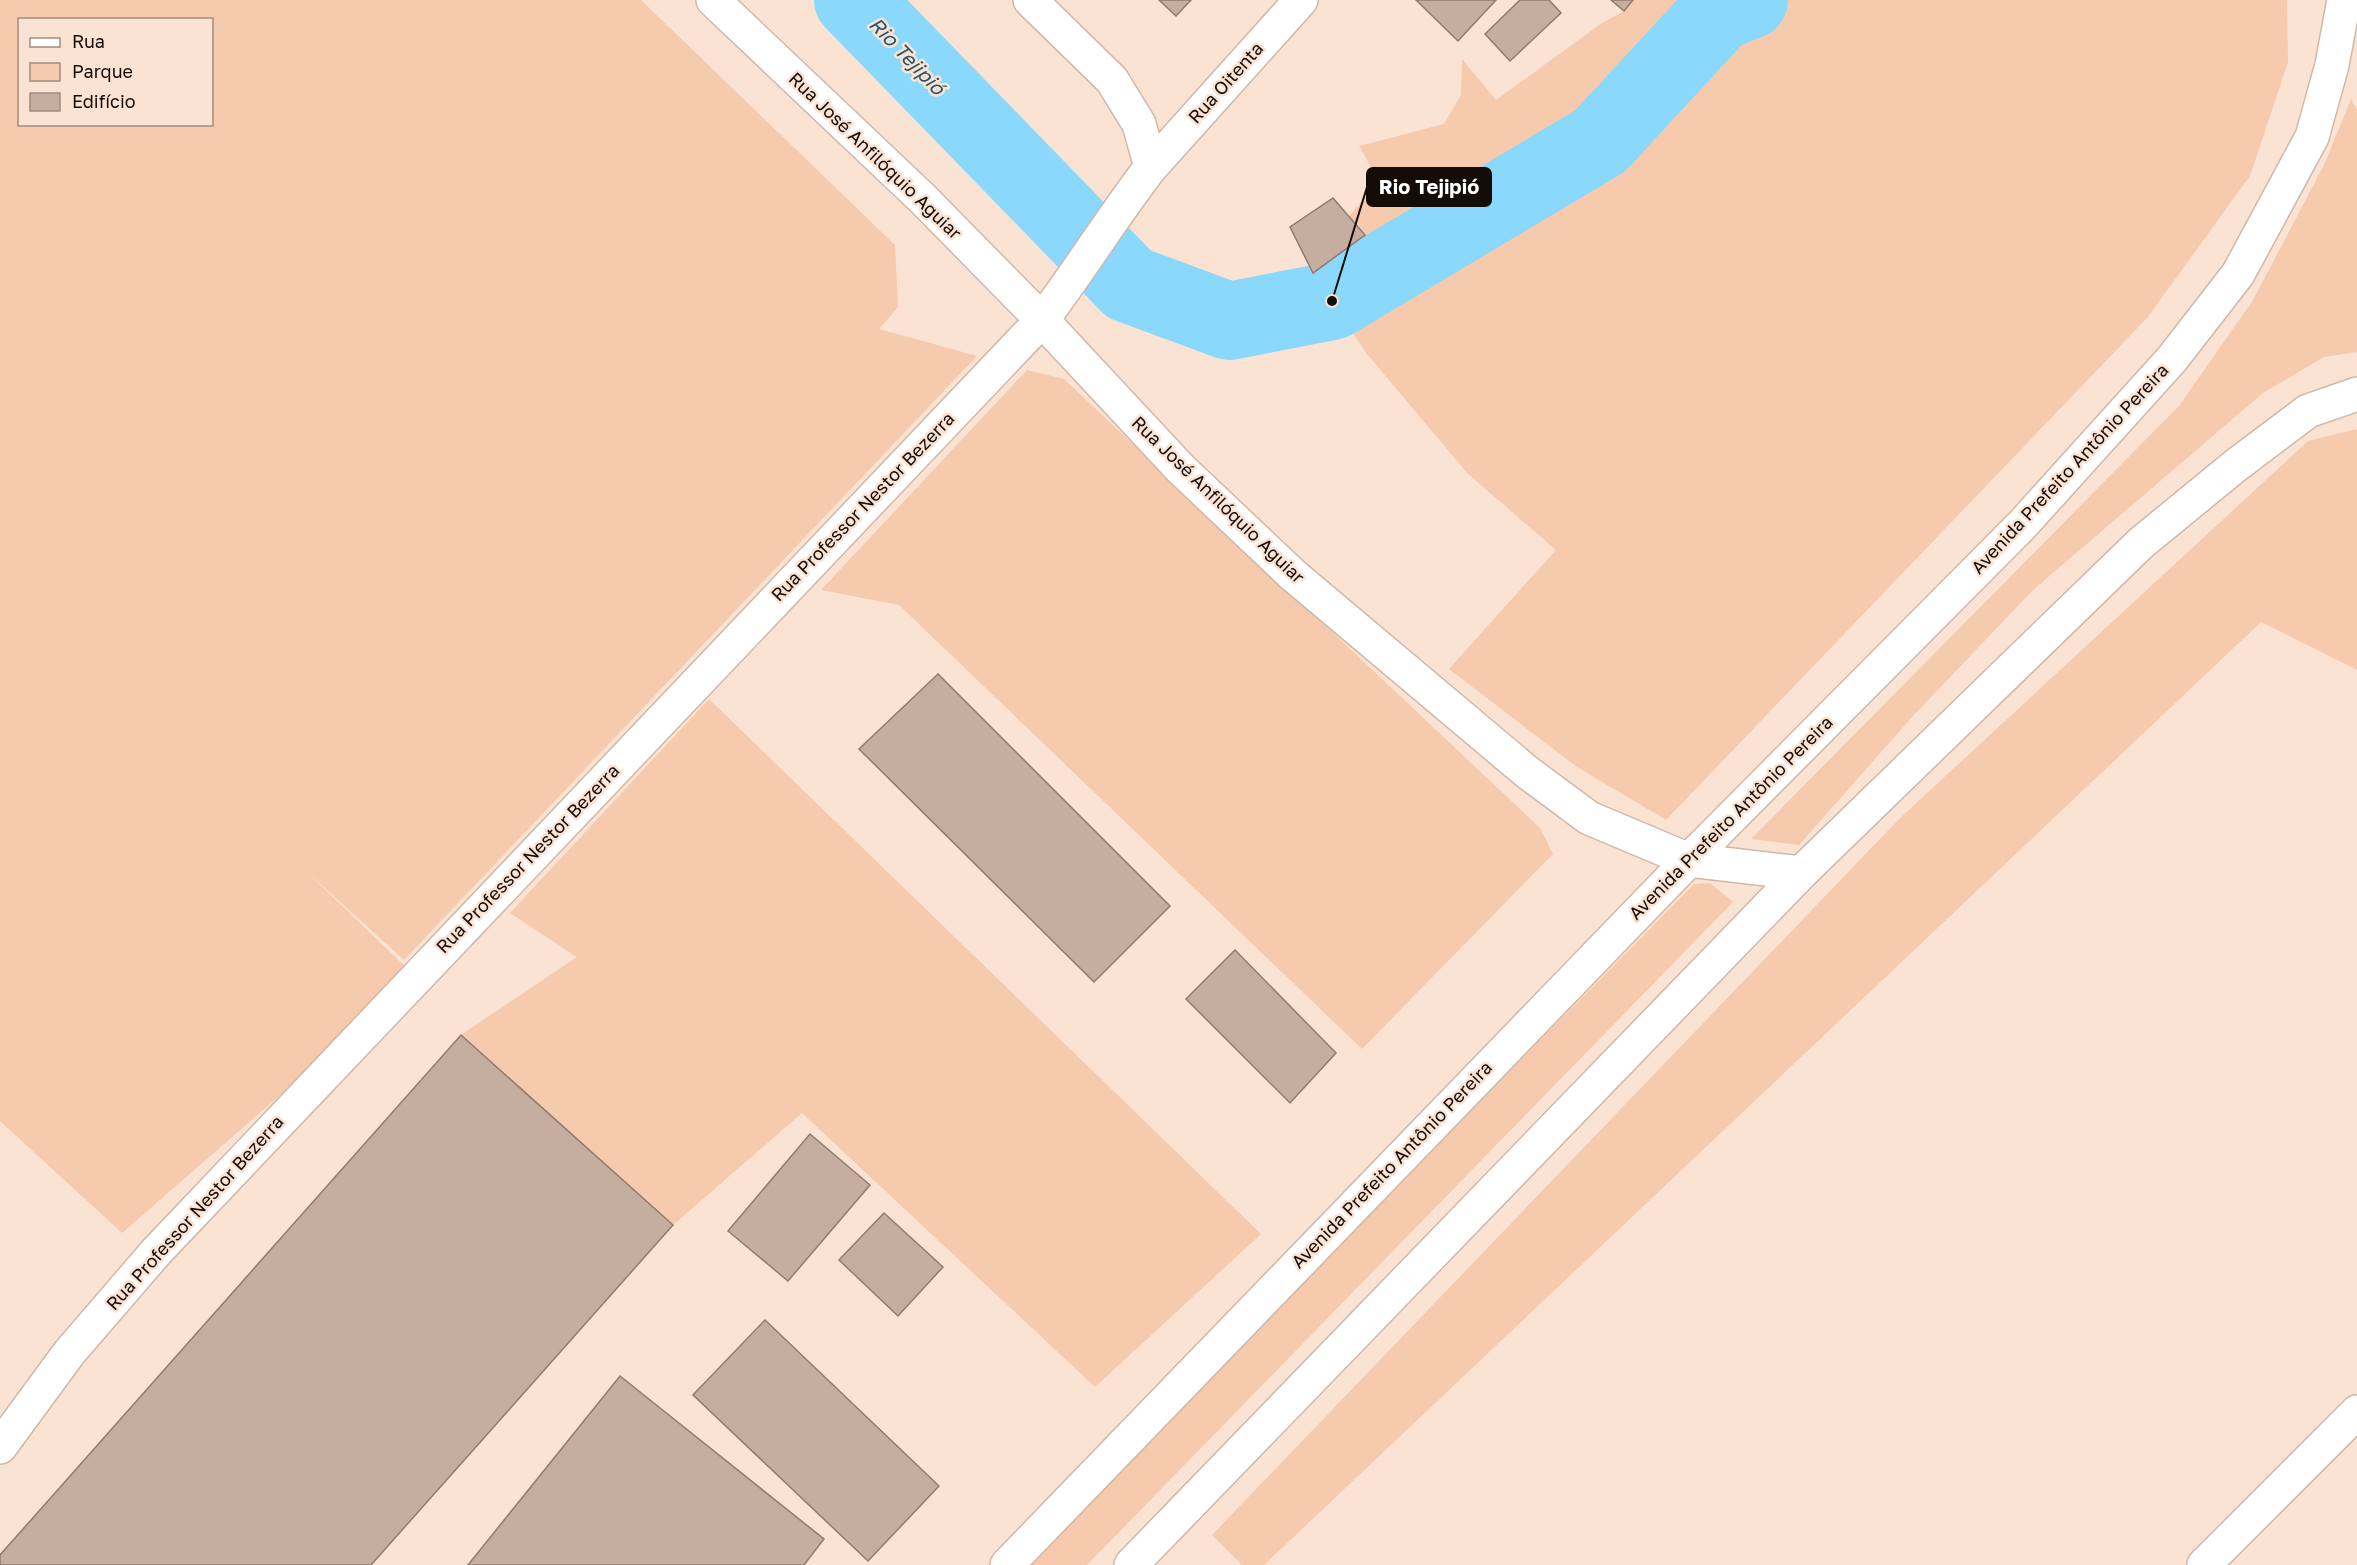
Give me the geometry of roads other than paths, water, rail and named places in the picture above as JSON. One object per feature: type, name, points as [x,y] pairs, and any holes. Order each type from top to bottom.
[{"type":"street","name":"Rua José Anfilóquio Aguiar","points":[[713,0],[923,199],[1042,320],[1179,468],[1293,575],[1500,750],[1589,818],[1689,860],[1802,873]]},
{"type":"street","points":[[1030,0],[1112,80],[1140,124],[1151,167]]},
{"type":"street","name":"Rua Oitenta","points":[[1111,220],[1151,167],[1301,0]]},
{"type":"street","name":"Avenida Prefeito Antônio Pereira","points":[[1007,1565],[1689,860],[2022,525],[2172,359],[2238,274],[2312,137],[2332,65],[2344,0]]},
{"type":"street","name":"Rua Professor Nestor Bezerra","points":[[0,1447],[69,1353],[156,1252],[1042,320],[1070,284],[1111,220]]},
{"type":"street","points":[[1131,1565],[1802,873],[2141,543],[2235,466],[2308,411],[2357,394]]},
{"type":"street","points":[[2204,1565],[2357,1412]]},
{"type":"waterway","name":"Rio Tejipió","points":[[853,0],[1129,284],[1229,321],[1332,301],[1600,141],[1719,12],[1749,0]]},
{"type":"place","name":"Rio Tejipió","points":[[1332,301]]}]
